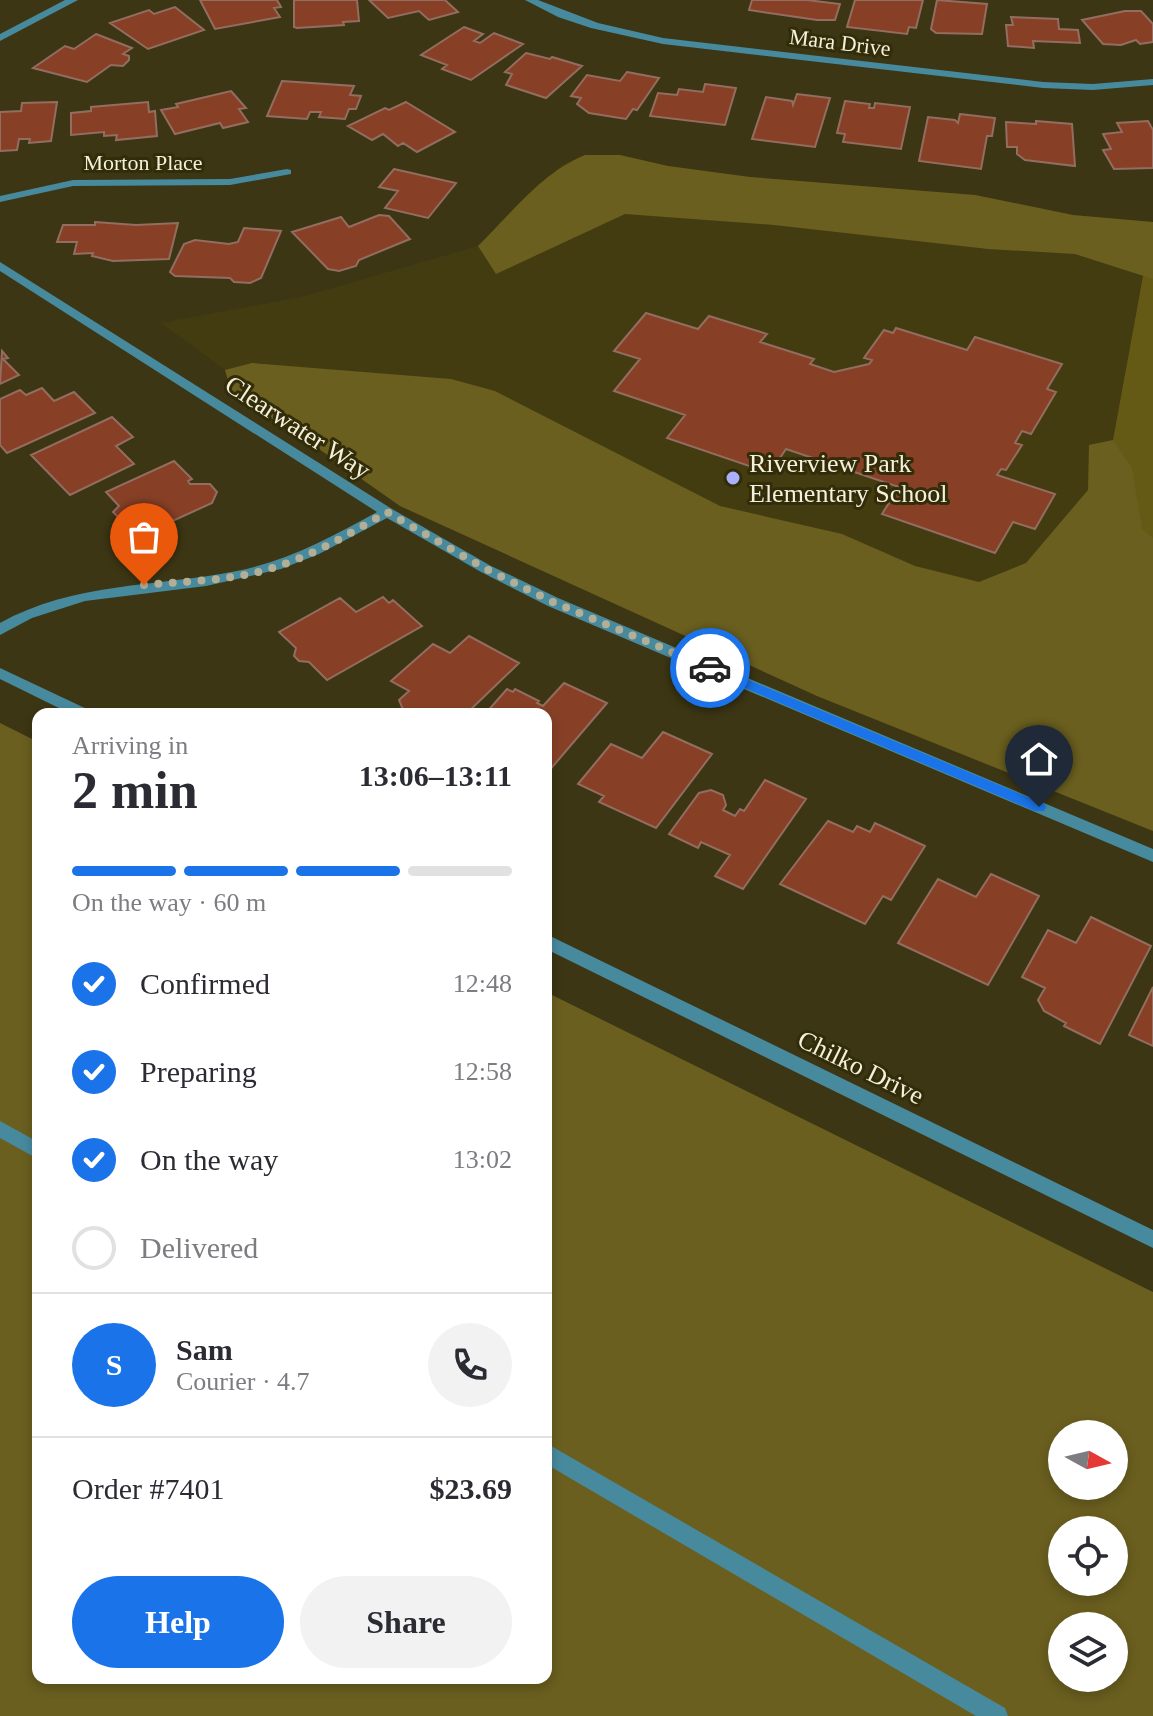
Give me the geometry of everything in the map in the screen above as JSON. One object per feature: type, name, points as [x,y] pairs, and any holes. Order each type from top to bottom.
[{"type":"street","points":[[0,38],[73,0]]},
{"type":"street","name":"Mara Drive","points":[[530,0],[559,14],[607,28],[692,44],[1043,85],[1115,86],[1153,82]]},
{"type":"street","name":"Morton Place","points":[[0,199],[45,186],[73,183],[230,182],[287,172]]},
{"type":"street","name":"Clearwater Way","points":[[0,266],[387,512],[486,569],[553,602],[1153,856]]},
{"type":"street","points":[[0,630],[17,618],[59,601],[117,589],[233,577],[267,570],[320,550],[387,512]]},
{"type":"street","points":[[0,673],[72,708]]},
{"type":"street","name":"Chilko Drive","points":[[552,944],[1153,1239]]},
{"type":"street","points":[[0,1129],[32,1148]]},
{"type":"street","points":[[552,1456],[997,1716]]},
{"type":"shaded area","name":"Riverview Park Elementary School","points":[[585,155],[620,155],[668,166],[750,177],[975,195],[1073,215],[1153,222],[1153,243],[1143,276],[1113,440],[1153,831],[817,696],[400,506],[231,392],[225,370],[161,323],[301,297],[478,246],[540,183],[565,163]]},
{"type":"shaded area","points":[[585,155],[620,155],[668,166],[750,177],[975,195],[1073,215],[1153,222],[1153,279],[1075,254],[988,249],[774,225],[625,214],[496,274],[478,246],[541,183]]},
{"type":"shaded area","points":[[1153,243],[1153,772],[1090,588],[1113,440],[1143,276]]},
{"type":"shaded area","points":[[252,363],[451,379],[495,391],[720,506],[842,534],[915,566],[979,582],[1026,563],[1088,490],[1089,445],[1113,440],[1132,468],[1142,529],[1153,538],[1153,831],[817,696],[400,506],[231,392],[225,370]]},
{"type":"shaded area","points":[[0,723],[32,739],[32,1684],[552,1684],[552,995],[1153,1292],[1153,1716],[0,1716]]},
{"type":"building","points":[[200,0],[277,0],[281,7],[274,8],[280,17],[215,29]]},
{"type":"building","points":[[294,0],[357,0],[359,21],[297,28],[294,27]]},
{"type":"building","points":[[369,0],[445,0],[458,12],[429,20],[419,11],[388,18]]},
{"type":"building","points":[[752,0],[807,0],[840,4],[835,20],[817,20],[749,10]]},
{"type":"building","points":[[855,0],[923,0],[916,28],[909,27],[907,34],[847,27]]},
{"type":"building","points":[[937,0],[987,4],[982,34],[936,33],[931,29]]},
{"type":"building","points":[[175,7],[204,30],[148,49],[110,23],[149,10],[154,14]]},
{"type":"building","points":[[1125,11],[1141,11],[1153,24],[1153,42],[1140,44],[1136,40],[1121,45],[1103,44],[1082,20]]},
{"type":"building","points":[[1011,17],[1058,19],[1059,29],[1078,30],[1080,43],[1033,41],[1034,48],[1008,46],[1006,25],[1013,25]]},
{"type":"building","points":[[464,27],[483,34],[474,41],[480,43],[494,33],[523,44],[471,80],[442,69],[447,65],[421,55]]},
{"type":"building","points":[[96,34],[132,48],[123,54],[129,56],[129,60],[123,66],[111,65],[87,82],[33,68],[65,46],[74,49]]},
{"type":"building","points":[[526,53],[582,66],[546,98],[506,85],[512,74],[505,72]]},
{"type":"building","points":[[627,72],[659,78],[637,110],[633,109],[626,119],[589,113],[577,104],[581,98],[571,96],[587,75],[620,81]]},
{"type":"building","points":[[282,81],[354,86],[350,95],[361,96],[356,109],[349,109],[345,119],[319,117],[321,112],[310,112],[307,119],[267,116]]},
{"type":"building","points":[[705,84],[736,88],[725,125],[650,116],[658,93],[677,95],[679,89],[703,92]]},
{"type":"building","points":[[231,91],[246,108],[239,109],[248,122],[223,128],[220,123],[175,134],[161,110],[178,107],[176,104]]},
{"type":"building","points":[[797,94],[830,98],[815,147],[752,139],[766,97],[792,101],[793,105]]},
{"type":"building","points":[[845,101],[870,104],[869,108],[874,108],[875,103],[910,107],[901,149],[843,142],[845,134],[837,133]]},
{"type":"building","points":[[57,102],[51,141],[29,143],[30,139],[19,139],[17,150],[0,151],[0,112],[21,111],[22,103]]},
{"type":"building","points":[[148,102],[149,112],[155,111],[157,136],[116,140],[117,135],[104,136],[104,132],[71,135],[71,113],[91,111],[91,107]]},
{"type":"building","points":[[406,102],[455,132],[417,152],[403,143],[398,146],[383,134],[372,140],[348,126],[385,108],[389,110]]},
{"type":"building","points":[[960,114],[995,118],[992,136],[987,136],[981,169],[919,161],[928,117],[958,123]]},
{"type":"building","points":[[1036,121],[1072,124],[1075,166],[1025,160],[1017,154],[1017,147],[1007,147],[1006,122],[1036,124]]},
{"type":"building","points":[[1148,121],[1153,130],[1153,168],[1114,169],[1103,150],[1111,149],[1103,134],[1122,132],[1117,123]]},
{"type":"building","points":[[394,169],[456,183],[428,218],[385,208],[398,191],[379,187]]},
{"type":"building","points":[[379,215],[389,216],[410,239],[359,260],[356,266],[339,271],[328,269],[292,232],[341,217],[349,227]]},
{"type":"building","points":[[95,222],[136,225],[178,223],[169,259],[113,261],[92,256],[93,253],[74,254],[77,242],[57,242],[63,225],[95,225]]},
{"type":"building","points":[[244,228],[281,231],[261,278],[250,283],[234,282],[230,278],[175,276],[170,272],[184,244],[195,240],[229,244],[238,242]]},
{"type":"building","points":[[646,313],[698,329],[709,316],[767,334],[760,342],[814,359],[810,364],[834,372],[869,364],[872,360],[864,358],[884,330],[893,333],[896,328],[967,350],[975,337],[1062,364],[1047,389],[1056,392],[1031,434],[1022,431],[1015,443],[1022,445],[1006,470],[1001,469],[997,475],[1055,494],[1035,529],[1013,522],[995,553],[882,514],[899,487],[786,449],[770,473],[667,438],[685,415],[614,391],[640,359],[614,351]]},
{"type":"building","points":[[2,351],[8,358],[3,359],[19,375],[0,384]]},
{"type":"building","points":[[42,388],[54,401],[74,392],[95,413],[7,453],[0,445],[0,399],[20,390],[26,395]]},
{"type":"building","points":[[112,417],[133,437],[116,446],[134,464],[70,495],[31,455]]},
{"type":"building","points":[[174,461],[192,479],[188,481],[190,484],[210,484],[217,492],[212,503],[168,523],[162,516],[150,521],[133,516],[120,519],[113,512],[119,506],[106,492]]},
{"type":"building","points":[[383,597],[389,603],[393,600],[422,626],[327,680],[309,662],[299,661],[294,656],[296,648],[279,632],[340,598],[356,612]]},
{"type":"building","points":[[469,636],[519,663],[472,708],[402,708],[399,700],[409,691],[391,681],[433,644],[450,653]]},
{"type":"building","points":[[564,683],[607,703],[552,767],[552,708],[490,708],[507,689],[513,692],[515,689],[543,706]]},
{"type":"building","points":[[663,732],[712,754],[656,828],[599,802],[604,796],[578,784],[611,744],[642,758]]},
{"type":"building","points":[[765,780],[806,799],[743,889],[715,876],[730,855],[701,842],[698,848],[669,834],[699,793],[711,790],[723,795],[726,805],[723,810],[735,816],[740,809],[744,811]]},
{"type":"building","points":[[828,821],[853,832],[857,826],[870,832],[875,823],[925,846],[891,900],[883,896],[865,924],[780,884]]},
{"type":"building","points":[[991,874],[1039,896],[988,985],[898,943],[938,879],[976,897]]},
{"type":"building","points":[[1091,917],[1151,946],[1100,1044],[1064,1026],[1066,1023],[1044,1011],[1038,1000],[1045,988],[1022,977],[1048,930],[1076,943]]},
{"type":"building","points":[[1153,987],[1153,1046],[1129,1035]]},
{"type":"way so far","points":[[144,585],[233,577],[267,570],[320,550],[387,512],[486,569],[553,602],[710,668]]},
{"type":"place","name":"Riverview Park Elementary School","points":[[733,478]]},
{"type":"route","points":[[710,668],[1039,807]]}]
